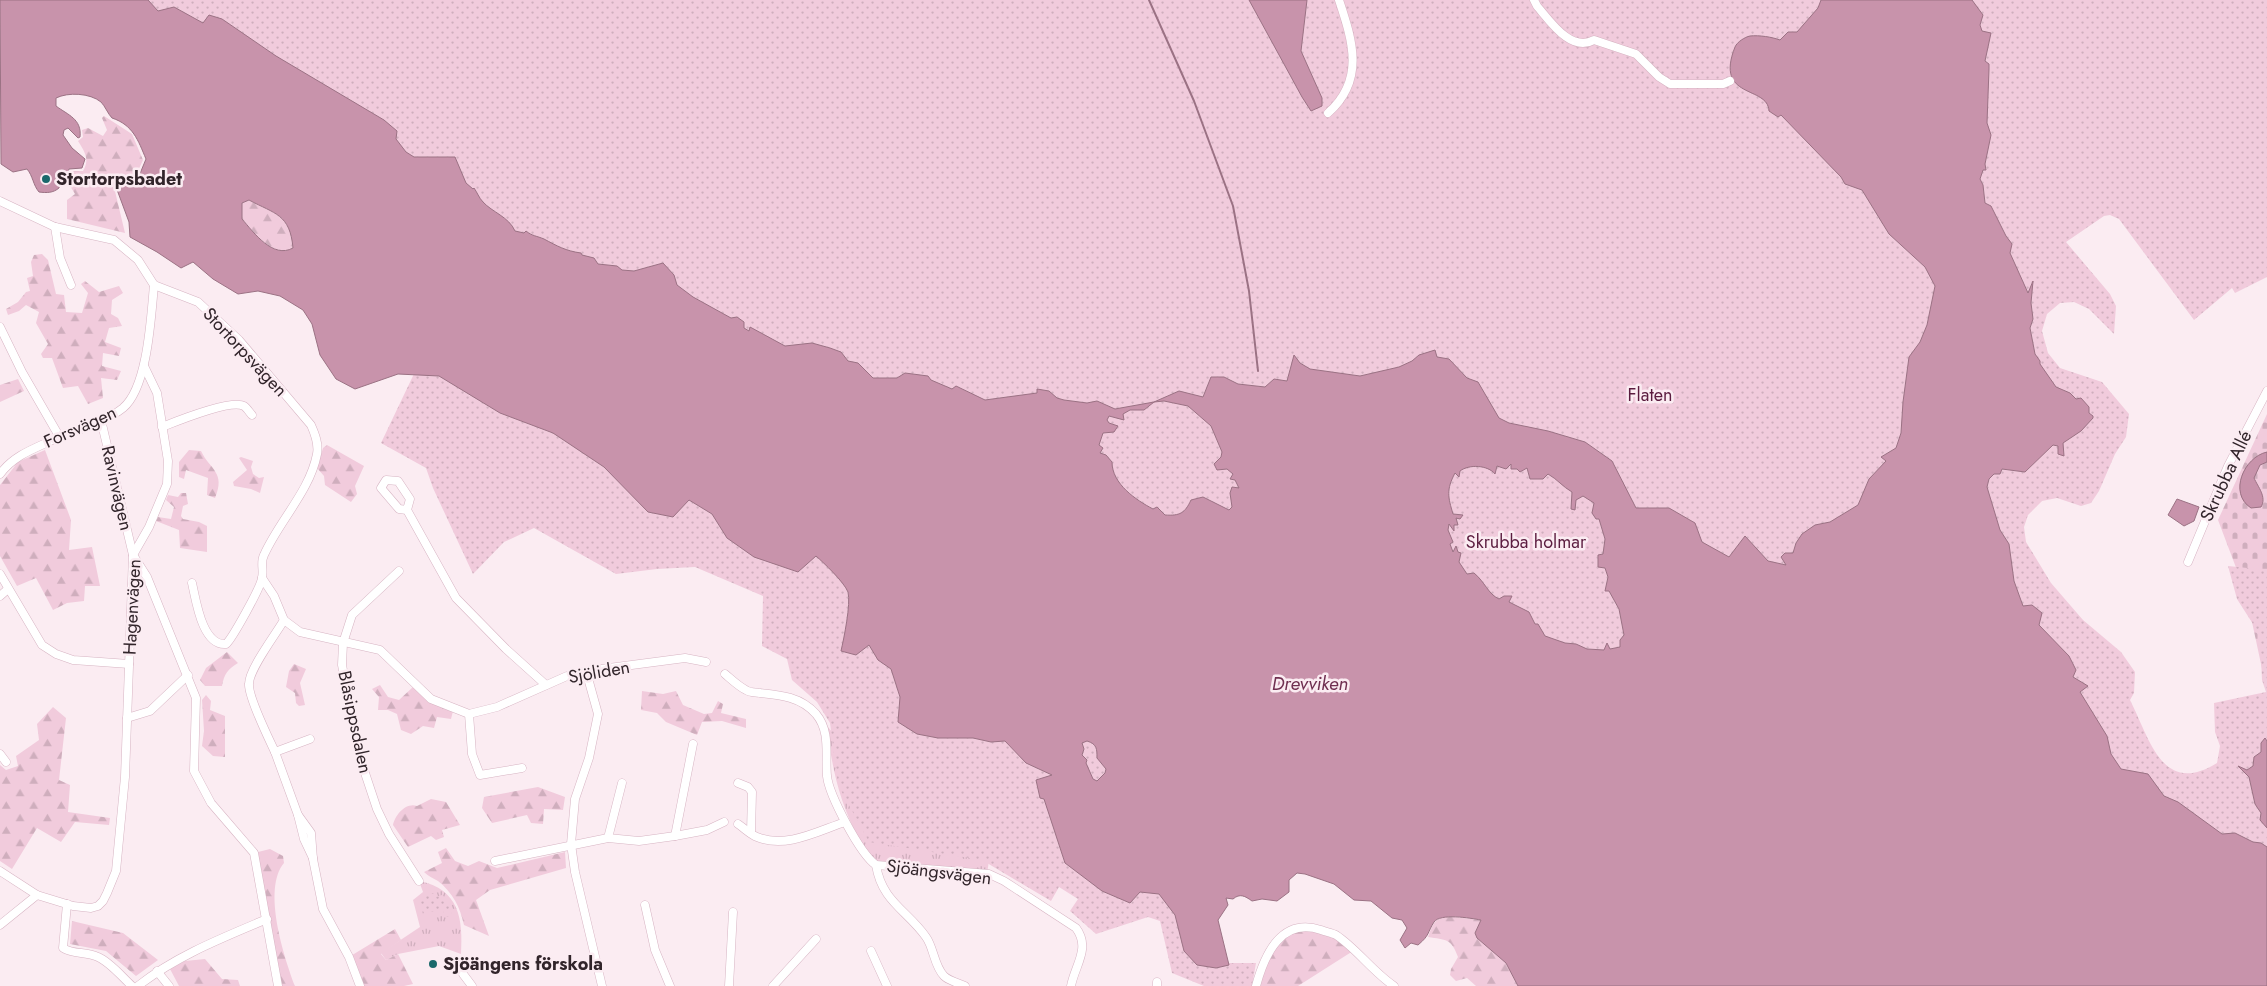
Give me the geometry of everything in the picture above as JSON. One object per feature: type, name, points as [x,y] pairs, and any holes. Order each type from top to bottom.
[{"type":"street","points":[[1328,113],[1336,106],[1346,91],[1352,78],[1354,64],[1339,0]]},
{"type":"street","points":[[1534,0],[1537,6],[1565,37],[1574,41],[1589,43],[1594,40],[1636,54],[1670,84],[1723,84],[1730,81]]},
{"type":"street","points":[[0,201],[55,226],[114,240],[138,260],[154,284],[144,366]]},
{"type":"street","points":[[55,226],[60,258],[71,285]]},
{"type":"street","name":"Stortorpsvägen","points":[[154,284],[198,302],[239,340],[312,424],[318,452],[314,464],[262,558],[262,578],[229,642],[222,645],[213,640],[201,621],[192,583]]},
{"type":"street","points":[[0,327],[22,372],[58,436]]},
{"type":"street","name":"Forsvägen","points":[[0,474],[14,459],[58,436],[101,420],[122,409],[128,402],[144,366]]},
{"type":"street","name":"Hagenvägen","points":[[67,904],[91,908],[98,906],[103,901],[116,871],[125,777],[133,555],[149,527],[167,484],[168,461],[156,393],[144,366]]},
{"type":"street","name":"Skrubba Allé","points":[[2188,562],[2228,466],[2267,391]]},
{"type":"street","points":[[162,427],[201,413],[235,404],[244,406],[252,415]]},
{"type":"street","name":"Ravinvägen","points":[[101,420],[133,555]]},
{"type":"street","points":[[407,510],[456,598],[506,649],[546,685]]},
{"type":"street","points":[[133,555],[146,577],[196,698],[194,771],[211,803],[254,853],[278,986]]},
{"type":"street","name":"Blåsippsdalen","points":[[399,571],[352,615],[343,643],[344,674],[360,758],[377,809],[389,834],[419,881]]},
{"type":"street","points":[[0,574],[42,645],[56,654],[73,660],[130,664]]},
{"type":"street","points":[[262,578],[274,596],[284,620],[300,632],[380,650],[431,699],[469,714],[472,754],[480,775],[522,768]]},
{"type":"street","points":[[0,596],[8,589]]},
{"type":"street","points":[[284,620],[256,666],[248,684],[256,710],[275,752],[298,815],[304,839],[313,859],[323,909],[349,957],[360,986]]},
{"type":"street","name":"Sjöliden","points":[[469,714],[497,707],[567,676],[586,671],[686,658],[706,662]]},
{"type":"street","points":[[586,671],[598,714],[589,758],[575,799],[571,844],[575,872],[602,986]]},
{"type":"street","name":"Sjöängsvägen","points":[[725,674],[747,691],[789,696],[804,704],[816,714],[824,727],[827,741],[827,777],[831,793],[845,822],[869,860],[876,865],[989,874],[1004,881],[1076,928],[1081,935],[1082,955],[1071,986]]},
{"type":"street","points":[[127,718],[150,711],[188,675]]},
{"type":"street","points":[[275,752],[310,739]]},
{"type":"street","points":[[675,836],[693,744]]},
{"type":"street","points":[[0,754],[6,762]]},
{"type":"street","points":[[608,838],[622,783]]},
{"type":"street","points":[[738,783],[748,787],[752,792],[751,833]]},
{"type":"street","points":[[495,861],[571,844],[608,838],[639,841],[675,836],[707,830],[724,822]]},
{"type":"street","points":[[738,824],[757,837],[780,842],[805,836],[845,822]]},
{"type":"street","points":[[876,865],[879,880],[894,904],[927,938],[941,973],[946,978],[965,986]]},
{"type":"street","points":[[0,871],[38,895],[67,904],[63,948],[69,952],[100,957],[132,986]]},
{"type":"street","points":[[0,925],[38,895]]},
{"type":"street","points":[[645,905],[655,950],[670,986]]},
{"type":"street","points":[[729,986],[733,912]]},
{"type":"street","points":[[138,986],[157,971],[186,954],[266,919]]},
{"type":"street","points":[[1256,986],[1260,971],[1272,947],[1284,934],[1296,927],[1310,926],[1336,935],[1383,983],[1394,986]]},
{"type":"street","points":[[772,986],[816,939]]},
{"type":"street","points":[[871,951],[887,986]]},
{"type":"street","points":[[157,971],[169,986]]},
{"type":"street","points":[[463,974],[472,986]]},
{"type":"green space","name":"Flaten","points":[[57,0],[2267,0],[2267,277],[2235,293],[2232,288],[2194,320],[2119,219],[2110,215],[2104,216],[2066,242],[2110,294],[2116,306],[2114,334],[2089,309],[2074,302],[2060,303],[2047,314],[2042,331],[2048,353],[2060,368],[2102,382],[2129,414],[2126,437],[2115,454],[2099,491],[2091,503],[2081,506],[2057,498],[2042,501],[2028,515],[2024,527],[2026,542],[2051,583],[2083,620],[2121,652],[2135,672],[2134,693],[2130,700],[2144,731],[2160,759],[2171,768],[2183,773],[2198,772],[2217,763],[2220,746],[2215,732],[2214,703],[2266,692],[2262,680],[2260,635],[2237,599],[2228,566],[2267,570],[2267,986],[1274,655],[1189,855],[1227,963],[1256,963],[1252,986],[1204,986],[1172,973],[1160,921],[1148,917],[1096,934],[1070,911],[1078,899],[1059,887],[1051,901],[982,860],[869,842],[838,785],[830,723],[817,702],[792,680],[787,659],[762,646],[763,596],[695,567],[616,574],[534,528],[504,542],[473,574],[433,488],[426,468],[381,443],[453,292]]},
{"type":"green space","points":[[104,116],[132,134],[143,160],[136,175],[114,187],[125,233],[67,219],[67,200],[75,194],[67,181],[71,171],[83,171],[86,163],[85,152],[78,141],[83,137],[82,130],[88,128],[103,136],[107,130],[102,118]]},
{"type":"green space","points":[[249,200],[280,216],[289,228],[293,248],[278,250],[264,243],[252,231],[242,219],[242,203]]},
{"type":"green space","points":[[42,254],[48,260],[56,294],[64,295],[66,312],[82,313],[88,293],[81,284],[85,281],[99,292],[119,286],[123,293],[112,300],[111,314],[118,318],[122,326],[109,328],[105,342],[121,348],[119,356],[103,353],[102,366],[121,371],[117,380],[101,378],[103,398],[88,404],[78,386],[63,388],[52,358],[43,358],[41,354],[48,344],[36,323],[39,312],[26,305],[19,311],[8,315],[6,309],[18,302],[26,292],[30,291],[27,278],[33,276],[31,262],[34,255]]},
{"type":"green space","points":[[18,379],[24,391],[0,402],[0,385]]},
{"type":"green space","points":[[2267,414],[2267,692],[2246,594],[2218,520]]},
{"type":"green space","points":[[327,445],[364,466],[355,486],[357,494],[351,502],[325,485],[324,476],[317,468],[323,448]]},
{"type":"green space","points":[[45,450],[71,520],[69,550],[92,547],[100,586],[85,586],[84,601],[67,603],[53,610],[36,578],[17,586],[0,556],[0,485],[18,462]]},
{"type":"green space","points":[[189,450],[201,451],[216,472],[219,482],[215,498],[207,495],[208,478],[186,470],[184,479],[179,477],[179,462]]},
{"type":"green space","points":[[239,458],[253,461],[251,467],[253,474],[259,478],[264,477],[260,493],[251,489],[234,486],[233,482],[247,470]]},
{"type":"green space","points":[[181,493],[186,493],[188,504],[183,506],[181,516],[183,519],[199,522],[207,526],[207,552],[180,548],[179,530],[156,521],[158,517],[171,519],[174,507],[166,500],[168,495],[178,497]]},
{"type":"green space","points":[[227,652],[238,663],[227,672],[222,686],[205,686],[200,680],[206,668]]},
{"type":"green space","points":[[294,664],[306,669],[300,683],[305,705],[299,706],[296,703],[295,693],[286,687],[289,671]]},
{"type":"green space","points":[[380,685],[388,697],[399,700],[413,687],[453,711],[451,719],[437,717],[434,728],[423,726],[411,734],[401,730],[397,714],[388,710],[378,710],[379,697],[372,689]]},
{"type":"green space","points":[[642,691],[663,694],[676,691],[683,705],[704,714],[712,713],[718,701],[723,704],[721,713],[746,719],[746,728],[722,721],[702,722],[697,735],[666,722],[657,713],[641,710]]},
{"type":"green space","points":[[206,695],[211,701],[210,710],[225,716],[225,757],[213,756],[202,746],[204,731],[202,700]]},
{"type":"green space","points":[[53,707],[66,718],[59,780],[70,785],[68,812],[110,818],[109,825],[75,822],[61,842],[37,828],[12,869],[0,861],[0,765],[6,770],[18,766],[16,756],[39,740],[37,724]]},
{"type":"green space","points":[[827,726],[852,755],[990,854],[987,874],[876,865],[873,863],[864,850],[841,798],[831,756]]},
{"type":"green space","points":[[538,787],[565,797],[563,810],[544,809],[543,824],[531,823],[527,815],[492,823],[482,808],[484,797]]},
{"type":"green space","points":[[431,799],[446,802],[460,825],[442,830],[444,837],[436,840],[431,836],[408,847],[393,825],[394,821],[405,808],[413,805],[417,806]]},
{"type":"green space","points":[[446,848],[455,861],[468,866],[479,861],[497,868],[565,852],[566,868],[490,890],[476,900],[489,936],[464,925],[452,895],[438,881],[424,872],[442,863],[438,852]]},
{"type":"green space","points":[[270,849],[283,856],[284,863],[278,875],[275,889],[275,906],[281,941],[295,986],[278,986],[254,853]]},
{"type":"green space","points":[[419,881],[433,885],[451,899],[456,908],[461,929],[461,954],[439,946],[398,954],[386,960],[381,953],[420,927],[413,900],[423,892]]},
{"type":"green space","points":[[434,893],[436,897],[442,895],[445,906],[449,905],[452,916],[445,917],[443,909],[423,914],[419,899],[422,899],[422,896]]},
{"type":"green space","points":[[1445,916],[1481,920],[1475,933],[1477,938],[1506,963],[1518,986],[1476,986],[1467,978],[1456,981],[1450,975],[1451,969],[1458,957],[1453,946],[1447,941],[1428,937],[1436,921]]},
{"type":"green space","points":[[72,921],[123,933],[158,960],[136,976],[106,951],[70,944]]},
{"type":"green space","points":[[1296,927],[1336,935],[1353,951],[1298,986],[1256,986],[1266,958]]},
{"type":"green space","points":[[395,929],[401,940],[381,954],[386,960],[398,954],[413,984],[404,986],[360,986],[349,957]]},
{"type":"green space","points":[[205,959],[222,979],[238,980],[240,986],[179,986],[170,969],[185,961]]},
{"type":"water","name":"Drevviken","points":[[0,0],[148,0],[158,11],[174,7],[203,23],[209,15],[222,19],[276,56],[384,120],[397,131],[396,139],[406,152],[414,157],[455,157],[466,183],[474,188],[480,199],[487,206],[505,218],[515,231],[524,233],[526,231],[562,248],[594,258],[598,264],[617,266],[622,270],[634,271],[663,263],[674,275],[677,285],[693,297],[731,318],[737,317],[744,322],[744,328],[749,331],[750,327],[785,346],[812,343],[841,352],[848,361],[858,363],[873,378],[897,378],[905,373],[928,376],[931,380],[952,389],[956,386],[985,400],[1037,393],[1037,389],[1049,391],[1057,398],[1064,400],[1087,403],[1097,401],[1115,409],[1154,402],[1179,391],[1203,397],[1211,377],[1224,377],[1238,384],[1265,387],[1274,379],[1287,381],[1294,355],[1300,363],[1310,369],[1360,376],[1399,367],[1412,361],[1419,355],[1435,350],[1437,357],[1449,359],[1467,378],[1478,382],[1499,418],[1509,423],[1548,431],[1585,442],[1612,461],[1636,508],[1669,508],[1695,523],[1702,542],[1729,557],[1745,536],[1768,561],[1786,565],[1781,557],[1785,553],[1793,553],[1796,543],[1802,534],[1815,525],[1830,522],[1858,505],[1869,479],[1886,461],[1881,457],[1896,448],[1901,433],[1909,357],[1920,342],[1927,325],[1935,286],[1925,267],[1889,234],[1862,190],[1845,184],[1841,177],[1781,115],[1778,117],[1769,111],[1766,103],[1760,97],[1736,84],[1731,76],[1730,64],[1735,47],[1741,40],[1750,36],[1765,36],[1780,40],[1788,32],[1797,32],[1818,8],[1821,0],[1972,0],[1983,15],[1980,25],[1982,31],[1991,33],[1985,61],[1989,64],[1987,123],[1991,135],[1985,164],[1986,170],[1983,170],[1980,179],[1983,185],[1985,203],[1991,206],[2012,244],[2010,253],[2028,293],[2033,281],[2031,303],[2033,319],[2030,328],[2035,354],[2040,364],[2056,387],[2070,393],[2076,399],[2081,398],[2089,407],[2089,413],[2093,416],[2081,431],[2063,443],[2064,456],[2058,454],[2058,446],[2053,445],[2025,472],[2002,469],[2000,474],[1994,474],[1989,479],[1987,487],[2000,530],[2009,544],[2014,581],[2023,606],[2032,605],[2042,613],[2039,625],[2069,656],[2076,670],[2073,677],[2088,686],[2080,692],[2107,736],[2111,754],[2121,769],[2148,774],[2164,796],[2178,802],[2222,834],[2235,833],[2267,847],[2267,986],[1518,986],[1506,963],[1477,938],[1475,933],[1481,920],[1456,917],[1437,919],[1422,942],[1418,945],[1411,943],[1405,948],[1400,940],[1407,928],[1402,920],[1392,918],[1371,901],[1354,900],[1334,884],[1297,873],[1289,880],[1289,892],[1277,901],[1262,899],[1252,901],[1240,896],[1233,899],[1226,898],[1228,905],[1218,920],[1229,965],[1216,968],[1197,965],[1184,951],[1175,915],[1159,894],[1140,892],[1130,903],[1102,891],[1065,863],[1044,799],[1040,798],[1036,780],[1052,775],[1026,763],[1005,741],[991,742],[973,738],[938,738],[917,734],[898,722],[900,697],[891,669],[878,660],[869,645],[856,655],[841,651],[848,613],[848,592],[838,578],[816,556],[798,572],[754,557],[727,538],[712,514],[689,500],[673,517],[648,512],[604,467],[553,433],[500,413],[439,376],[398,374],[355,389],[336,379],[320,355],[312,324],[303,310],[280,296],[258,291],[238,294],[213,279],[193,262],[181,268],[130,237],[129,222],[116,187],[139,176],[146,159],[130,129],[112,118],[101,102],[96,99],[79,94],[56,98],[56,106],[73,118],[80,131],[80,137],[78,138],[68,128],[64,130],[63,135],[72,148],[85,159],[82,168],[69,169],[65,178],[60,181],[57,190],[39,192],[27,169],[13,172],[1,164]],"holes":[[[249,200],[280,216],[289,228],[293,248],[278,250],[264,243],[242,219],[242,203]],[[1164,401],[1188,406],[1211,426],[1222,452],[1221,457],[1214,464],[1217,470],[1227,469],[1233,474],[1230,479],[1235,480],[1239,488],[1232,487],[1230,493],[1232,507],[1229,510],[1203,497],[1191,500],[1187,508],[1181,513],[1165,515],[1157,507],[1153,509],[1139,501],[1126,490],[1116,477],[1112,462],[1106,455],[1100,453],[1103,448],[1099,445],[1103,433],[1114,432],[1118,426],[1109,423],[1107,420],[1109,416],[1124,420],[1123,414],[1130,410],[1144,410],[1154,402]],[[1511,464],[1511,469],[1517,469],[1520,472],[1527,468],[1530,479],[1543,479],[1548,474],[1572,492],[1571,509],[1575,510],[1576,500],[1583,496],[1594,503],[1592,513],[1596,519],[1599,519],[1605,539],[1603,554],[1598,555],[1598,567],[1605,568],[1608,577],[1605,591],[1609,591],[1619,609],[1624,635],[1620,640],[1620,647],[1610,649],[1607,643],[1604,650],[1587,649],[1576,644],[1565,643],[1545,636],[1538,624],[1535,624],[1529,612],[1509,602],[1512,596],[1504,596],[1499,599],[1495,597],[1474,573],[1467,574],[1459,562],[1461,553],[1458,552],[1456,546],[1453,552],[1450,544],[1453,542],[1448,530],[1449,524],[1454,531],[1454,525],[1458,525],[1456,518],[1460,519],[1463,515],[1453,514],[1450,503],[1449,489],[1455,473],[1459,477],[1460,471],[1473,466],[1483,467],[1495,474],[1497,466],[1506,469]],[[1087,741],[1095,745],[1097,758],[1106,769],[1105,773],[1097,781],[1093,779],[1086,763],[1087,760],[1082,755],[1084,749],[1082,743]]]},
{"type":"water","points":[[1249,0],[1307,0],[1301,51],[1322,98],[1322,106],[1311,111]]},
{"type":"water","points":[[2267,452],[2267,462],[2260,465],[2254,478],[2261,492],[2263,503],[2261,507],[2251,508],[2244,501],[2241,494],[2242,476],[2252,461],[2259,455]]},
{"type":"water","points":[[2177,499],[2199,507],[2194,521],[2184,526],[2168,515]]},
{"type":"water","points":[[2265,738],[2267,741],[2267,828],[2260,820],[2261,813],[2255,804],[2249,777],[2238,766],[2247,770],[2253,766],[2254,757],[2261,752],[2261,743]]},
{"type":"waterway","points":[[1149,0],[1194,101],[1233,206],[1249,291],[1258,371]]},
{"type":"place","name":"Stortorpsbadet","points":[[46,179]]},
{"type":"place","name":"Sjöängens förskola","points":[[433,964]]},
{"type":"park label","name":"Skrubba holmar","points":[[1526,542]]}]
